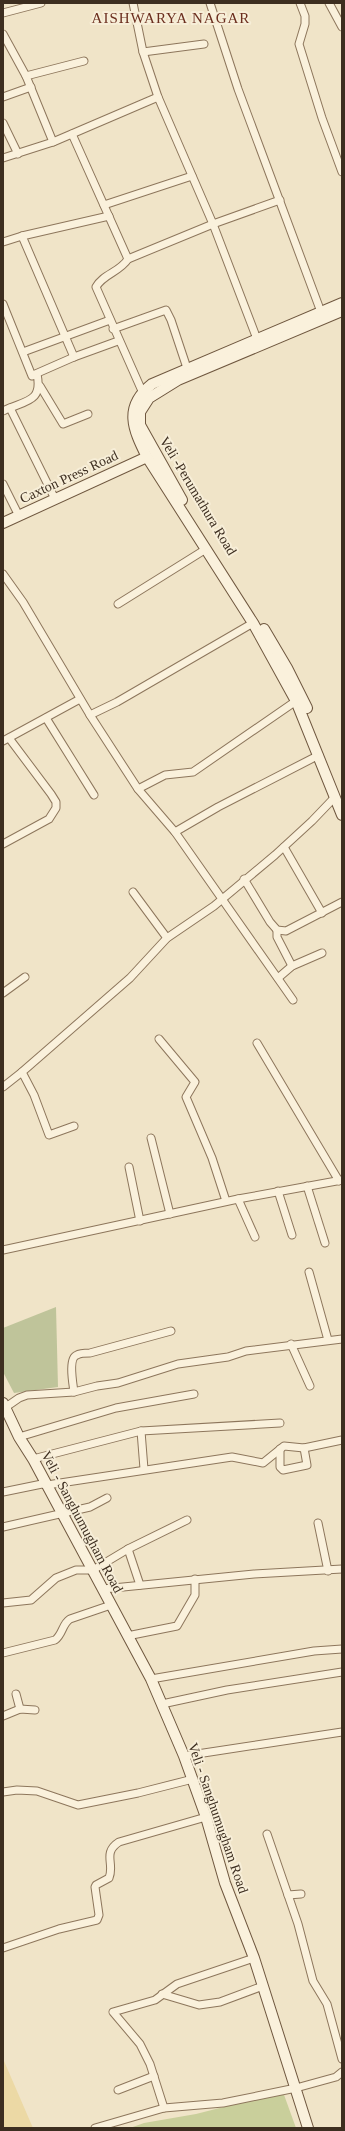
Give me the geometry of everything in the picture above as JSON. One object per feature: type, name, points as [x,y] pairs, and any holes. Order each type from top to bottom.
[{"type":"main road","points":[[342,303],[152,384],[142,392],[135,404],[133,416],[135,433],[148,457],[253,623],[296,701],[319,755],[339,796],[342,816]]},
{"type":"main road","name":"Veli -Perumathura Road","points":[[339,796],[301,695],[287,668],[192,517],[140,425],[140,412],[149,398],[178,380],[342,311]]},
{"type":"main road","name":"Caxton Press Road","points":[[3,523],[148,457]]},
{"type":"main road","name":"Veli - Sanghumugham Road","points":[[4,1405],[19,1437],[33,1459],[151,1679],[184,1756],[206,1817],[225,1883],[254,1958],[308,2128]]},
{"type":"street","points":[[3,13],[41,3]]},
{"type":"street","points":[[133,3],[143,52],[158,97],[213,224],[257,338]]},
{"type":"street","points":[[210,3],[238,89],[321,312]]},
{"type":"street","points":[[300,3],[305,16],[305,24],[299,44],[322,118],[342,172]]},
{"type":"street","points":[[329,3],[342,27]]},
{"type":"street","points":[[3,34],[26,76],[53,142]]},
{"type":"street","points":[[143,52],[204,44]]},
{"type":"street","points":[[26,76],[84,61]]},
{"type":"street","points":[[3,97],[31,87]]},
{"type":"street","points":[[3,158],[53,142],[158,97]]},
{"type":"street","points":[[3,123],[18,154]]},
{"type":"street","points":[[72,134],[128,259]]},
{"type":"street","points":[[104,205],[192,176]]},
{"type":"street","points":[[142,392],[118,341],[96,287],[98,281],[120,268],[128,259],[213,224],[280,200]]},
{"type":"street","points":[[3,242],[22,236],[110,216]]},
{"type":"street","points":[[22,236],[74,357]]},
{"type":"street","points":[[3,304],[32,376]]},
{"type":"street","points":[[113,329],[166,310],[171,320],[187,368]]},
{"type":"street","points":[[23,352],[66,338],[110,320]]},
{"type":"street","points":[[32,376],[74,357],[118,341]]},
{"type":"street","points":[[32,376],[37,374],[40,386],[63,424],[88,414]]},
{"type":"street","points":[[40,386],[34,398],[6,410],[55,499]]},
{"type":"street","points":[[3,484],[19,516]]},
{"type":"street","points":[[118,604],[206,549]]},
{"type":"street","points":[[3,574],[26,608],[80,699],[138,789],[174,832],[293,1000]]},
{"type":"street","points":[[90,715],[117,702],[253,623]]},
{"type":"street","points":[[3,844],[49,819],[56,808],[56,802],[51,794],[6,739],[80,699]]},
{"type":"street","points":[[138,789],[165,774],[187,773],[196,770],[296,701]]},
{"type":"street","points":[[46,718],[94,795]]},
{"type":"street","points":[[174,832],[218,807],[319,755]]},
{"type":"street","points":[[3,1087],[130,978],[167,938],[222,898],[284,847],[339,796]]},
{"type":"street","points":[[284,847],[322,913]]},
{"type":"street","points":[[244,879],[270,922],[277,930],[277,937],[292,966]]},
{"type":"street","points":[[132,892],[167,938]]},
{"type":"street","points":[[277,930],[286,931],[342,902]]},
{"type":"street","points":[[278,978],[292,966],[322,952]]},
{"type":"street","points":[[3,993],[25,977]]},
{"type":"street","points":[[159,1039],[195,1082],[186,1097],[212,1158],[226,1202]]},
{"type":"street","points":[[3,1250],[238,1199],[340,1181],[257,1043]]},
{"type":"street","points":[[22,1072],[34,1095],[49,1135],[74,1126]]},
{"type":"street","points":[[151,1138],[170,1214]]},
{"type":"street","points":[[129,1167],[140,1221]]},
{"type":"street","points":[[307,1186],[325,1243]]},
{"type":"street","points":[[278,1191],[292,1235]]},
{"type":"street","points":[[238,1199],[255,1236]]},
{"type":"street","points":[[309,1272],[328,1340]]},
{"type":"street","points":[[74,1392],[72,1365],[74,1357],[77,1354],[90,1353],[171,1332]]},
{"type":"street","points":[[4,1405],[27,1396],[74,1392],[97,1386],[118,1383],[178,1364],[217,1359],[246,1350],[342,1339]]},
{"type":"street","points":[[291,1344],[310,1386]]},
{"type":"street","points":[[19,1437],[116,1408],[194,1394]]},
{"type":"street","points":[[33,1459],[142,1431],[280,1423]]},
{"type":"street","points":[[142,1431],[144,1469]]},
{"type":"street","points":[[3,1492],[42,1484],[47,1485],[144,1469],[232,1457],[263,1463],[284,1446],[304,1448],[342,1440]]},
{"type":"street","points":[[280,1449],[280,1467],[283,1470],[307,1465],[304,1448]]},
{"type":"street","points":[[3,1527],[90,1506],[107,1498]]},
{"type":"street","points":[[3,1603],[31,1600],[56,1578],[76,1570],[93,1570],[128,1549],[187,1520]]},
{"type":"street","points":[[318,1523],[328,1571]]},
{"type":"street","points":[[128,1549],[140,1585]]},
{"type":"street","points":[[103,1589],[195,1579],[342,1569]]},
{"type":"street","points":[[127,1636],[177,1626],[195,1595],[195,1579]]},
{"type":"street","points":[[3,1653],[55,1640],[60,1634],[65,1622],[111,1605]]},
{"type":"street","points":[[151,1679],[314,1651],[342,1649]]},
{"type":"street","points":[[162,1704],[227,1690],[342,1672]]},
{"type":"street","points":[[16,1694],[20,1709]]},
{"type":"street","points":[[3,1716],[20,1709],[35,1710]]},
{"type":"street","points":[[184,1756],[342,1732]]},
{"type":"street","points":[[3,1792],[17,1790],[37,1791],[78,1806],[193,1779]]},
{"type":"street","points":[[3,1948],[59,1929],[97,1920],[99,1915],[95,1888],[96,1885],[109,1878],[111,1873],[109,1853],[114,1845],[119,1842],[206,1817]]},
{"type":"street","points":[[267,1834],[288,1896],[313,1981],[327,2004],[342,2059]]},
{"type":"street","points":[[288,1896],[301,1894]]},
{"type":"street","points":[[164,2108],[154,2076],[140,2044],[113,2012],[155,2000],[176,1984],[254,1958]]},
{"type":"street","points":[[162,1994],[200,2005],[220,2002],[263,1986]]},
{"type":"street","points":[[95,2128],[164,2108],[223,2103],[296,2088],[336,2077],[342,2072]]},
{"type":"street","points":[[118,2090],[154,2076]]},
{"type":"green space","points":[[56,1307],[58,1387],[14,1393],[3,1372],[3,1328]]},
{"type":"green space","points":[[283,2092],[296,2128],[130,2128],[144,2123],[196,2114]]},
{"type":"sand","points":[[3,2058],[4,2061],[33,2128],[3,2128]]},
{"type":"district","name":"AISHWARYA NAGAR","points":[[171,18]]}]
